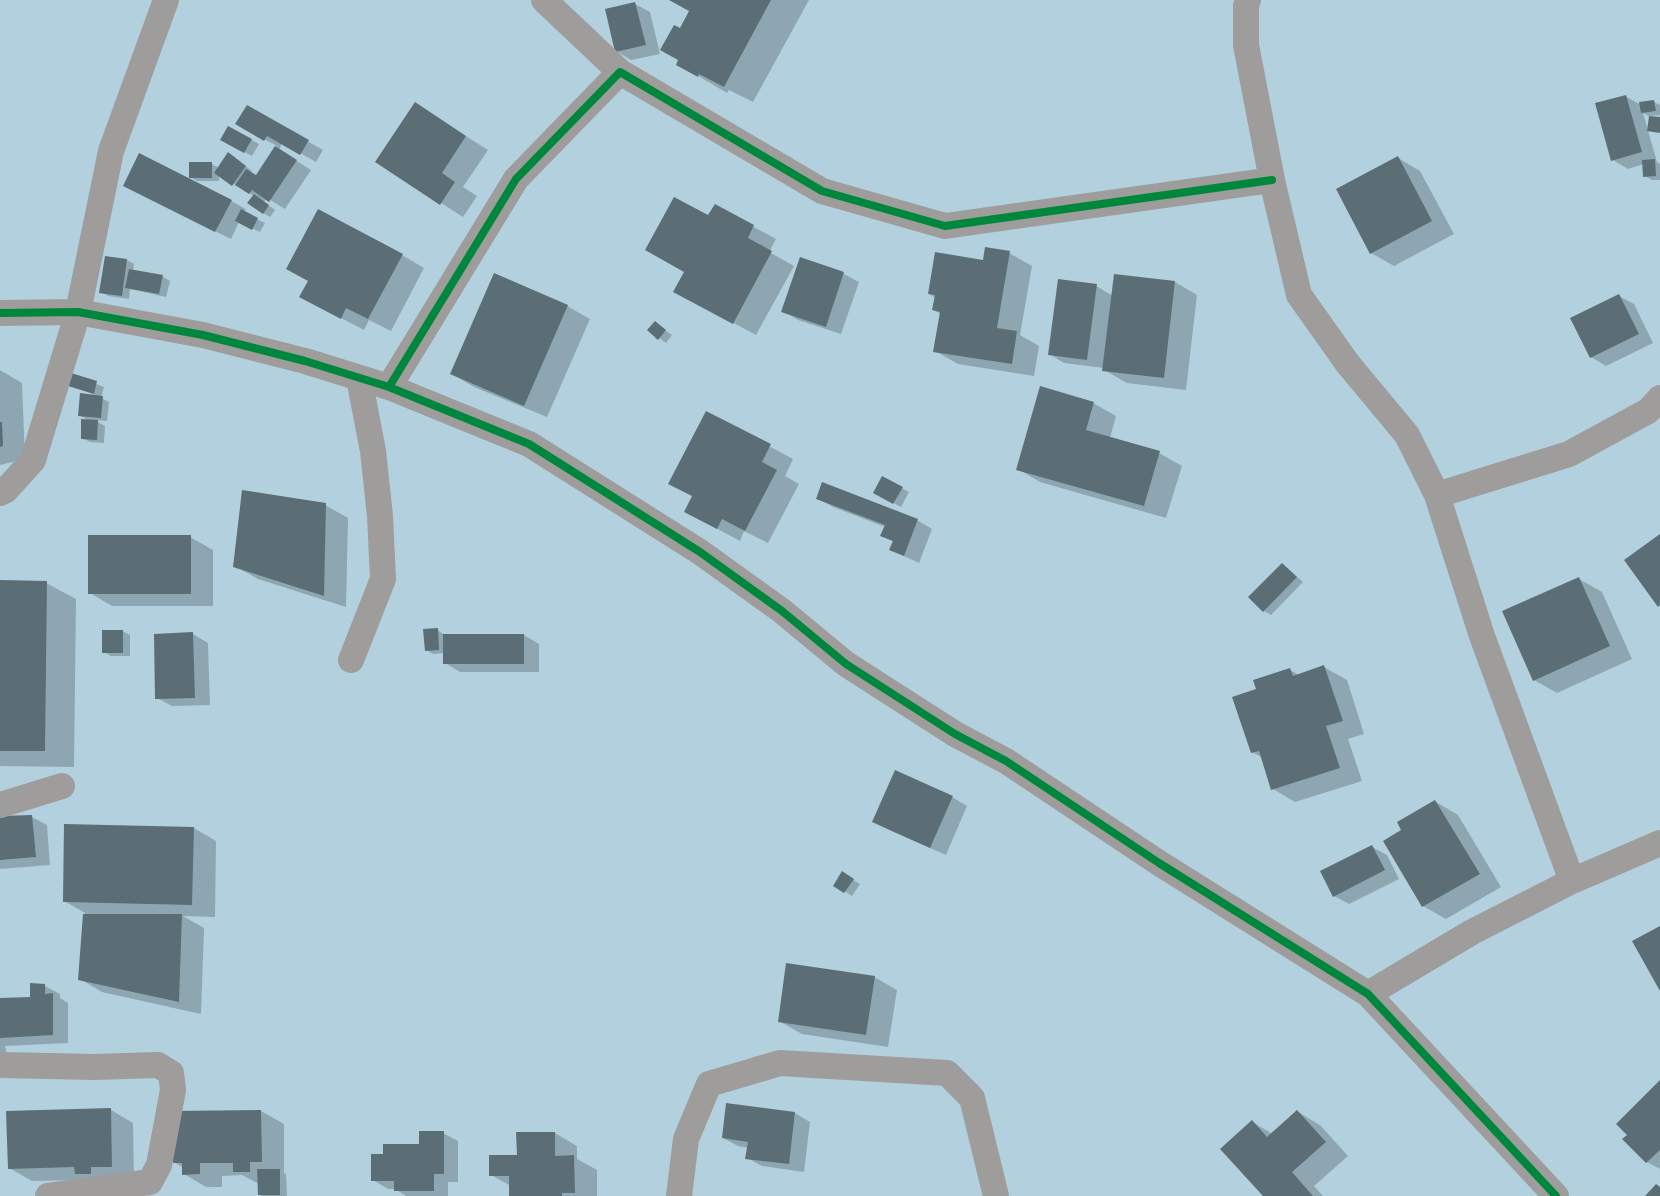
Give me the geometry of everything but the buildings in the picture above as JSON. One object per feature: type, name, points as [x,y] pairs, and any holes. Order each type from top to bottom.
[{"type":"street","points":[[0,493],[6,490],[33,460],[78,312],[111,151],[166,0]]},
{"type":"street","points":[[544,0],[620,72],[822,190],[945,225],[1272,180]]},
{"type":"street","points":[[1248,0],[1246,45],[1272,180],[1299,295],[1348,364],[1407,435],[1437,495],[1482,636],[1572,881]]},
{"type":"street","points":[[389,387],[516,179],[620,72]]},
{"type":"street","points":[[0,313],[78,312],[202,335],[305,361],[389,387],[529,444],[700,552],[782,611],[846,664],[955,734],[1006,761],[1159,863],[1368,994],[1556,1196]]},
{"type":"street","points":[[351,660],[383,579],[380,516],[373,451],[359,378]]},
{"type":"street","points":[[1437,495],[1569,454],[1648,411],[1660,399]]},
{"type":"street","points":[[0,805],[62,786]]},
{"type":"street","points":[[1368,994],[1472,932],[1572,881],[1660,843]]},
{"type":"street","points":[[680,1196],[686,1140],[709,1084],[780,1063],[947,1073],[972,1098],[996,1196]]},
{"type":"street","points":[[0,1065],[94,1067],[158,1065],[171,1073],[173,1090],[159,1166],[150,1182],[48,1196]]},
{"type":"cycle path","points":[[389,387],[516,179],[620,72],[822,191],[945,226],[1272,180]]},
{"type":"cycle path","points":[[0,313],[78,312],[203,335],[305,361],[389,387],[529,444],[700,552],[782,611],[846,664],[955,734],[1006,761],[1159,863],[1368,994],[1556,1196]]}]
